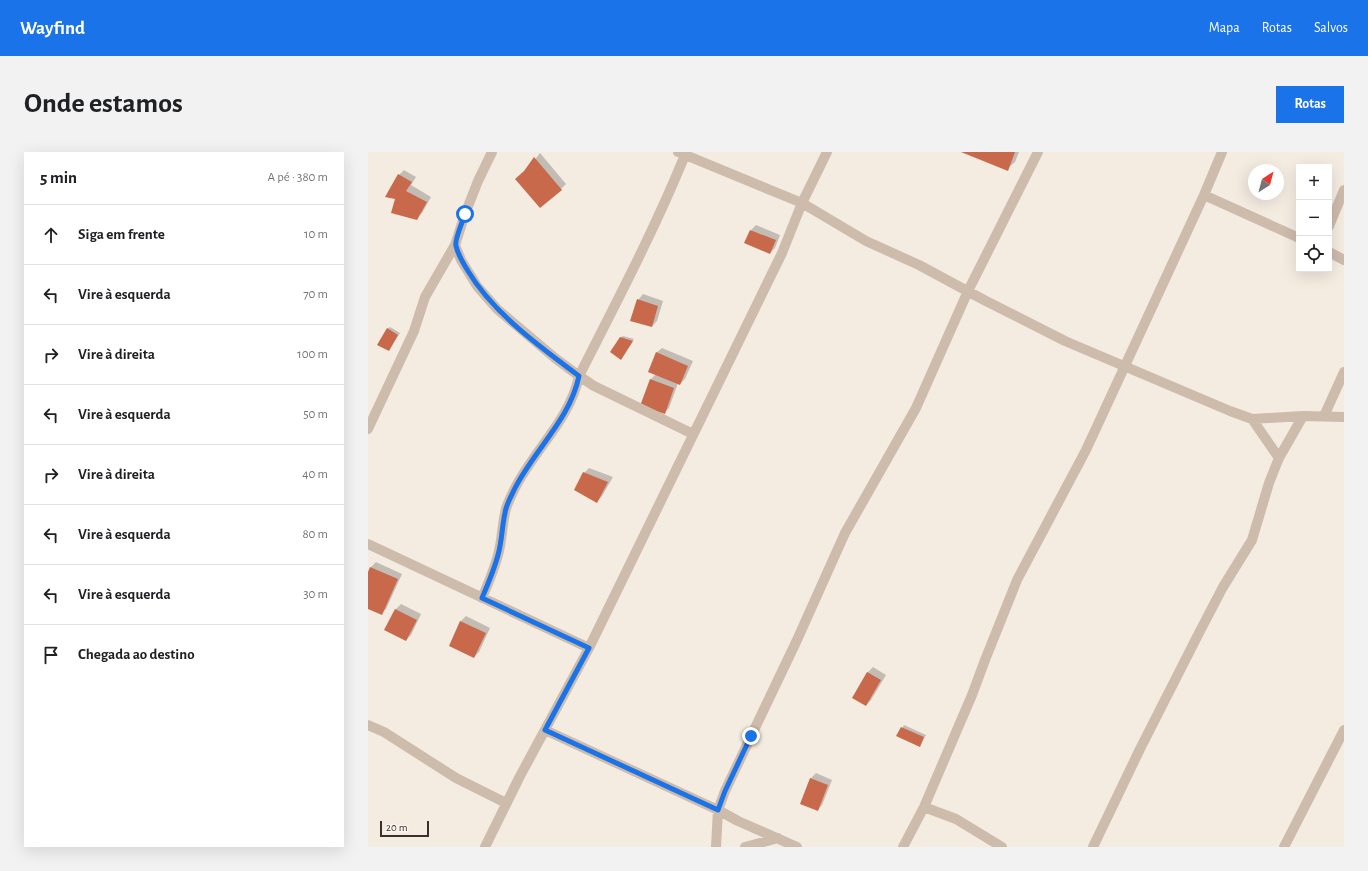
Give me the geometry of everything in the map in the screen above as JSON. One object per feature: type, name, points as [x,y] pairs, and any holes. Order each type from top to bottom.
[{"type":"street","points":[[368,429],[414,331],[425,297],[455,244],[478,181],[492,152]]},
{"type":"street","points":[[485,847],[506,803],[589,648],[782,253],[802,203],[827,152]]},
{"type":"street","points":[[716,847],[718,810],[725,791],[797,640],[845,533],[913,414],[968,292],[1038,152]]},
{"type":"street","points":[[903,847],[924,807],[972,695],[984,660],[1017,580],[1086,450],[1204,195],[1222,152]]},
{"type":"street","points":[[482,598],[499,554],[505,511],[525,471],[569,406],[576,391],[579,376],[640,258],[666,201],[682,154],[802,203],[866,241],[919,265],[968,292],[1065,341],[1230,411],[1252,419],[1303,416],[1344,417]]},
{"type":"street","points":[[1332,219],[1344,190]]},
{"type":"street","points":[[1204,195],[1296,237]]},
{"type":"street","points":[[455,244],[461,260],[477,286],[497,309],[555,358],[594,386],[693,434]]},
{"type":"street","points":[[1332,254],[1344,260]]},
{"type":"street","points":[[1324,416],[1344,372]]},
{"type":"street","points":[[1093,847],[1140,749],[1200,631],[1223,588],[1252,540],[1269,482],[1279,458],[1303,416]]},
{"type":"street","points":[[1252,419],[1279,458]]},
{"type":"street","points":[[368,544],[589,648]]},
{"type":"street","points":[[368,725],[384,732],[456,778],[506,803]]},
{"type":"street","points":[[545,730],[718,810],[738,821],[797,847]]},
{"type":"street","points":[[1284,847],[1344,730]]},
{"type":"street","points":[[924,807],[956,819],[1002,847]]},
{"type":"street","points":[[744,847],[778,838]]},
{"type":"building","points":[[961,152],[1015,152],[1008,171]]},
{"type":"building","points":[[534,157],[562,190],[540,208],[515,179],[524,171]]},
{"type":"building","points":[[398,174],[412,182],[406,191],[427,202],[417,220],[391,213],[395,199],[385,197]]},
{"type":"building","points":[[750,230],[776,240],[770,254],[744,243]]},
{"type":"building","points":[[637,299],[658,306],[652,327],[630,321]]},
{"type":"building","points":[[387,328],[398,335],[389,351],[377,345]]},
{"type":"building","points":[[620,337],[633,341],[621,360],[610,352]]},
{"type":"building","points":[[656,352],[688,366],[680,385],[648,372]]},
{"type":"building","points":[[650,379],[674,388],[665,414],[640,406]]},
{"type":"building","points":[[583,472],[608,482],[597,503],[574,490]]},
{"type":"building","points":[[370,567],[398,579],[382,615],[368,609],[368,572]]},
{"type":"building","points":[[395,609],[417,620],[406,641],[384,630]]},
{"type":"building","points":[[460,621],[486,633],[474,658],[449,646]]},
{"type":"building","points":[[867,672],[881,680],[866,706],[852,698]]},
{"type":"building","points":[[901,727],[924,737],[920,747],[896,736]]},
{"type":"building","points":[[810,778],[828,785],[818,811],[800,804]]},
{"type":"route","points":[[465,214],[455,244],[461,260],[477,286],[497,309],[555,358],[579,376],[576,391],[569,406],[525,471],[505,511],[499,554],[482,598],[589,648],[545,730],[718,810],[725,791],[751,736]]}]
